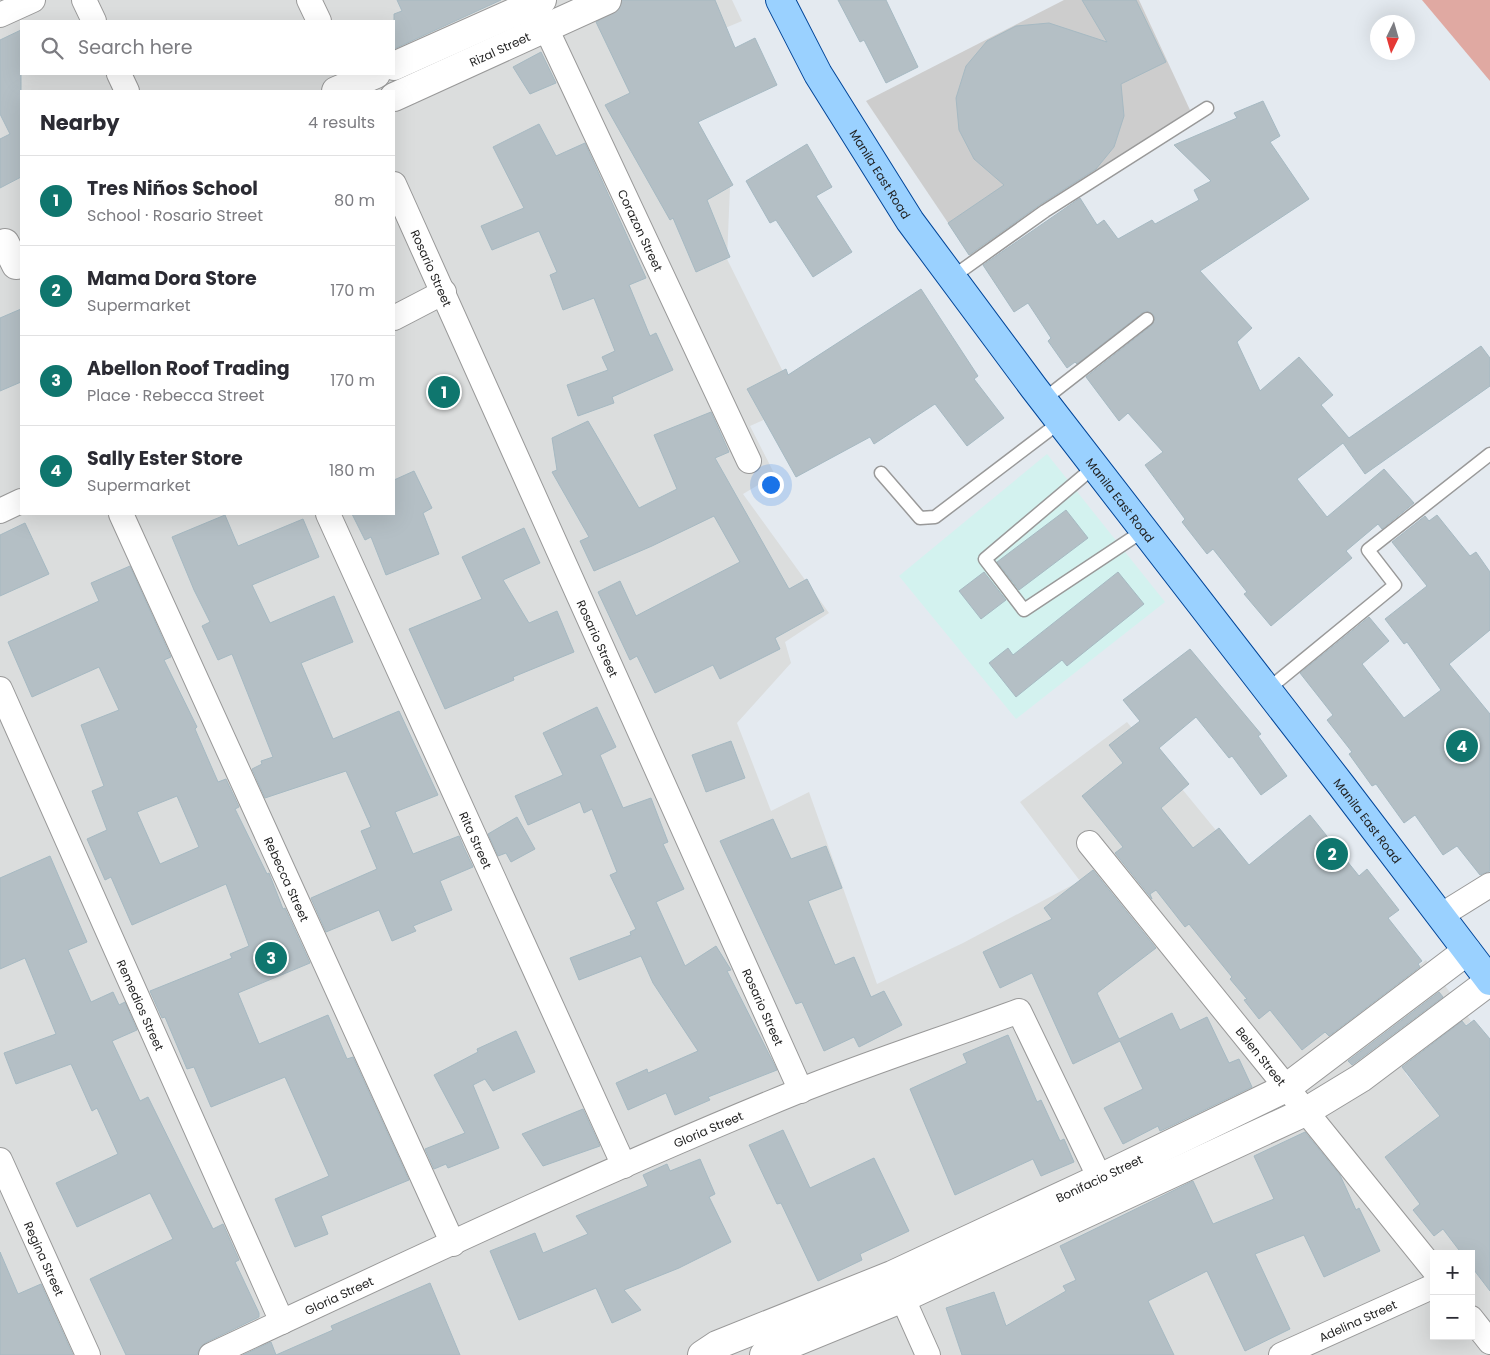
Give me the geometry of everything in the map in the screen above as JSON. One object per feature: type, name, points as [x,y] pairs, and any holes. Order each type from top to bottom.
[{"type":"main road","name":"Manila East Road","points":[[780,0],[818,74],[862,148],[910,221],[1094,467],[1490,981]]},
{"type":"street","points":[[0,15],[33,0]]},
{"type":"street","points":[[84,0],[94,20]]},
{"type":"street","points":[[309,0],[319,20]]},
{"type":"street","name":"Rizal Street","points":[[395,97],[607,0]]},
{"type":"street","points":[[395,66],[537,1]]},
{"type":"street","name":"Corazon Street","points":[[537,1],[546,28],[749,460]]},
{"type":"street","points":[[119,75],[127,90]]},
{"type":"street","points":[[345,86],[373,75]]},
{"type":"street","name":"Rosario Street","points":[[395,186],[801,1090]]},
{"type":"street","points":[[395,317],[444,292]]},
{"type":"street","points":[[0,511],[20,501]]},
{"type":"street","name":"Rebecca Street","points":[[121,515],[453,1244]]},
{"type":"street","name":"Rita Street","points":[[328,515],[624,1166]]},
{"type":"street","name":"Remedios Street","points":[[0,689],[282,1322]]},
{"type":"street","name":"Belen Street","points":[[1089,843],[1430,1265]]},
{"type":"street","points":[[1440,916],[1490,885]]},
{"type":"street","name":"Bonifacio Street","points":[[764,1355],[898,1287],[1100,1178],[1286,1088],[1467,951]]},
{"type":"street","name":"Bonifacio Street","points":[[702,1355],[716,1345],[898,1287],[1112,1202],[1305,1112],[1361,1078],[1490,981]]},
{"type":"street","name":"Gloria Street","points":[[211,1355],[624,1166],[801,1090],[1019,1011],[1112,1202]]},
{"type":"street","name":"Regina Street","points":[[0,1160],[88,1355]]},
{"type":"street","points":[[898,1287],[928,1355]]},
{"type":"street","name":"Adelina Street","points":[[1281,1355],[1430,1288]]},
{"type":"street","points":[[1475,1323],[1490,1342]]},
{"type":"lane","points":[[952,278],[1045,211],[1207,108]]},
{"type":"lane","points":[[1043,400],[1147,319]]},
{"type":"lane","points":[[882,473],[920,518],[935,517],[1060,422]]},
{"type":"lane","points":[[1267,690],[1395,585],[1368,550],[1490,454]]},
{"type":"lane","points":[[1094,467],[985,559],[1024,610],[1143,531]]},
{"type":"shaded area","points":[[0,0],[732,0],[742,21],[665,53],[730,187],[727,259],[799,404],[750,426],[775,475],[743,494],[829,613],[785,642],[791,663],[737,723],[771,811],[809,792],[877,984],[963,943],[1080,881],[1020,802],[1127,722],[1362,1008],[1426,960],[1471,1021],[1405,1073],[1490,1177],[1490,1355],[0,1355]]},
{"type":"shaded area","points":[[1064,0],[1139,0],[1190,110],[971,257],[866,101]]},
{"type":"shaded area","points":[[1422,0],[1490,0],[1490,81]]},
{"type":"shaded area","points":[[1047,454],[1165,602],[1016,719],[899,576]]},
{"type":"building","points":[[397,0],[501,0],[395,49],[394,14],[402,11]]},
{"type":"building","points":[[622,0],[715,0],[735,48],[755,38],[777,85],[698,122],[733,185],[707,200],[730,257],[696,272],[673,218],[670,220],[605,105],[630,93],[596,22],[619,9]]},
{"type":"building","points":[[838,0],[886,0],[918,67],[886,83],[864,40],[860,42]]},
{"type":"building","points":[[1082,0],[1136,0],[1166,62],[1121,84],[1124,116],[1114,147],[1096,169],[1041,204],[969,255],[948,223],[1004,185],[974,159],[959,130],[956,98],[966,66],[987,41],[1016,26],[1049,23],[1107,42]]},
{"type":"building","points":[[20,30],[20,178],[0,188],[0,139],[10,134],[0,114],[0,40]]},
{"type":"building","points":[[541,52],[556,83],[530,94],[513,67]]},
{"type":"building","points":[[1263,101],[1280,136],[1270,142],[1309,199],[1200,271],[1252,328],[1237,342],[1260,391],[1299,357],[1333,395],[1321,405],[1349,438],[1481,346],[1490,358],[1490,386],[1365,474],[1343,443],[1297,479],[1327,517],[1384,469],[1414,503],[1382,529],[1378,524],[1346,551],[1352,558],[1271,626],[1244,594],[1247,592],[1213,549],[1207,554],[1182,522],[1185,519],[1145,465],[1163,452],[1128,413],[1119,421],[1086,377],[1152,325],[1155,318],[1153,314],[1146,311],[1142,313],[1077,364],[1075,362],[1067,368],[1048,341],[1051,338],[1028,303],[1014,312],[983,265],[1080,198],[1097,225],[1104,220],[1118,239],[1152,220],[1155,224],[1199,200],[1194,190],[1211,181],[1174,145],[1237,118],[1234,113]]},
{"type":"building","points":[[539,124],[556,156],[585,143],[646,278],[629,285],[650,336],[656,333],[673,370],[612,397],[614,403],[578,416],[567,385],[608,370],[602,357],[615,351],[594,298],[563,310],[550,275],[557,272],[539,231],[492,250],[481,226],[524,208],[493,147]]},
{"type":"building","points":[[807,144],[832,187],[816,196],[852,252],[813,277],[776,220],[770,223],[746,181]]},
{"type":"building","points":[[921,289],[978,376],[974,379],[1004,418],[967,446],[935,404],[874,444],[870,437],[796,477],[747,389],[786,369],[788,375]]},
{"type":"building","points":[[20,309],[20,382],[0,391],[0,318]]},
{"type":"building","points":[[711,412],[729,452],[715,458],[789,589],[807,579],[824,611],[775,638],[780,649],[720,679],[713,665],[655,693],[637,656],[630,660],[598,592],[620,581],[636,616],[740,562],[714,516],[594,571],[580,541],[589,537],[552,472],[557,470],[552,438],[588,421],[639,508],[677,489],[654,435]]},
{"type":"building","points":[[414,471],[432,508],[423,513],[439,554],[386,575],[371,537],[365,540],[352,515],[395,515],[395,480]]},
{"type":"building","points":[[1066,510],[1088,538],[1019,590],[997,562]]},
{"type":"building","points":[[225,515],[238,546],[303,519],[319,557],[252,585],[270,623],[334,596],[353,642],[301,663],[333,739],[399,711],[438,795],[395,812],[413,854],[459,836],[473,867],[440,881],[452,910],[413,926],[416,931],[392,941],[379,910],[326,932],[311,898],[377,869],[361,831],[371,827],[346,771],[265,798],[252,769],[262,764],[261,761],[273,757],[232,654],[218,660],[202,626],[210,622],[194,590],[172,537]]},
{"type":"building","points":[[1437,515],[1470,556],[1476,552],[1490,572],[1490,630],[1449,664],[1490,714],[1490,871],[1480,875],[1457,846],[1443,855],[1415,815],[1404,823],[1376,784],[1372,786],[1349,754],[1352,752],[1327,720],[1333,715],[1300,673],[1369,617],[1389,641],[1362,664],[1404,718],[1441,690],[1407,642],[1404,644],[1385,619],[1427,586],[1392,542],[1425,516],[1429,521]]},
{"type":"building","points":[[25,523],[49,574],[0,596],[0,535]]},
{"type":"building","points":[[524,528],[540,563],[503,580],[529,623],[557,611],[574,652],[513,677],[514,680],[445,709],[409,629],[482,599],[462,557]]},
{"type":"building","points":[[130,566],[171,657],[164,660],[197,727],[195,729],[218,782],[226,779],[239,807],[235,809],[267,874],[269,873],[283,909],[285,908],[310,963],[238,993],[259,1044],[328,1015],[347,1059],[353,1057],[409,1180],[321,1216],[328,1234],[295,1247],[275,1199],[329,1176],[285,1077],[211,1107],[194,1067],[187,1069],[165,1017],[162,1018],[150,991],[232,958],[230,954],[249,946],[226,884],[132,925],[111,877],[105,880],[87,839],[107,830],[92,791],[104,786],[81,725],[119,710],[99,667],[32,697],[8,642],[99,601],[91,583]],"holes":[[[177,796],[199,847],[160,864],[137,812]]]},
{"type":"building","points":[[984,572],[1006,600],[981,619],[959,591]]},
{"type":"building","points":[[1118,572],[1144,604],[1067,666],[1062,660],[1016,697],[989,663],[1008,648],[1013,655]]},
{"type":"building","points":[[1190,649],[1261,734],[1258,736],[1287,776],[1261,795],[1232,756],[1229,758],[1196,717],[1159,748],[1189,784],[1161,808],[1193,848],[1219,828],[1249,865],[1310,815],[1359,876],[1367,869],[1399,910],[1388,918],[1422,961],[1418,964],[1420,967],[1329,1036],[1325,1032],[1302,1050],[1270,1010],[1259,1019],[1244,1000],[1247,999],[1230,979],[1232,977],[1189,924],[1185,927],[1156,890],[1150,894],[1152,899],[1115,853],[1123,847],[1082,796],[1123,763],[1109,745],[1140,721],[1123,700]]},
{"type":"building","points":[[597,707],[616,747],[600,755],[623,808],[651,798],[668,842],[663,844],[684,889],[656,902],[685,966],[716,946],[731,970],[727,971],[777,1070],[708,1097],[710,1100],[675,1115],[666,1093],[628,1110],[616,1083],[647,1069],[648,1073],[698,1051],[653,983],[641,956],[579,980],[570,958],[631,935],[630,932],[636,929],[610,875],[617,872],[592,809],[584,813],[580,802],[528,825],[515,796],[563,775],[543,733]]},
{"type":"building","points":[[731,741],[745,778],[706,792],[692,755]]},
{"type":"building","points":[[517,817],[535,849],[511,862],[506,853],[498,856],[488,834]]},
{"type":"building","points":[[773,819],[791,859],[826,846],[842,888],[808,901],[835,965],[854,957],[871,997],[884,991],[902,1025],[859,1047],[854,1037],[824,1051],[802,1002],[796,1004],[720,841]]},
{"type":"building","points":[[50,856],[87,942],[68,950],[91,1002],[113,992],[119,1005],[125,1002],[137,1030],[112,1041],[140,1101],[148,1097],[213,1229],[223,1224],[239,1260],[235,1262],[259,1313],[259,1317],[205,1343],[197,1355],[126,1355],[90,1279],[173,1239],[150,1193],[77,1227],[56,1183],[118,1154],[97,1108],[92,1111],[71,1064],[16,1084],[4,1053],[56,1034],[25,958],[0,969],[0,878]]},
{"type":"building","points":[[1093,870],[1156,948],[1097,993],[1119,1039],[1172,1013],[1180,1030],[1207,1017],[1229,1063],[1239,1059],[1252,1087],[1160,1131],[1158,1126],[1123,1144],[1104,1108],[1143,1089],[1120,1041],[1073,1064],[1032,973],[1000,988],[983,952],[1052,919],[1044,908]]},
{"type":"building","points":[[1439,992],[1443,997],[1352,1065],[1348,1061]]},
{"type":"building","points":[[1474,1020],[1490,1039],[1490,1291],[1475,1271],[1475,1250],[1459,1250],[1443,1229],[1434,1236],[1413,1210],[1420,1204],[1385,1157],[1440,1116],[1402,1067],[1462,1021],[1466,1026]]},
{"type":"building","points":[[516,1031],[535,1072],[493,1091],[485,1079],[473,1085],[499,1148],[448,1168],[446,1164],[434,1169],[425,1149],[465,1133],[434,1075],[478,1052],[477,1049]]},
{"type":"building","points":[[1008,1035],[1037,1102],[1041,1100],[1060,1141],[1064,1139],[1074,1162],[1041,1176],[1033,1159],[955,1195],[910,1089],[967,1063],[963,1054]]},
{"type":"building","points":[[583,1109],[600,1146],[543,1166],[522,1134]]},
{"type":"building","points":[[783,1130],[810,1188],[874,1158],[909,1231],[860,1254],[862,1260],[818,1281],[781,1203],[777,1204],[749,1145]]},
{"type":"building","points":[[1305,1132],[1340,1175],[1356,1210],[1359,1208],[1380,1251],[1324,1277],[1304,1235],[1255,1254],[1290,1329],[1245,1351],[1207,1271],[1148,1301],[1174,1355],[962,1355],[946,1308],[994,1292],[1006,1326],[1066,1291],[1063,1286],[1076,1280],[1060,1246],[1193,1181],[1213,1224],[1274,1199],[1254,1156]]},
{"type":"building","points":[[700,1159],[715,1194],[709,1197],[731,1242],[679,1268],[624,1290],[641,1310],[612,1323],[596,1288],[519,1320],[490,1251],[535,1233],[543,1253],[588,1234],[576,1216],[648,1186],[643,1175],[667,1164],[670,1171]]},
{"type":"building","points":[[0,1252],[18,1294],[41,1284],[73,1355],[0,1355]]},
{"type":"building","points":[[430,1283],[460,1355],[276,1355],[333,1330],[331,1326]]},
{"type":"building","points":[[271,1342],[276,1355],[243,1355]]},
{"type":"place","name":"Tres Niños School","points":[[444,392]]},
{"type":"place","name":"Sally Ester Store","points":[[1462,746]]},
{"type":"place","name":"Mama Dora Store","points":[[1332,854]]},
{"type":"place","name":"Abellon Roof Trading","points":[[271,958]]}]
